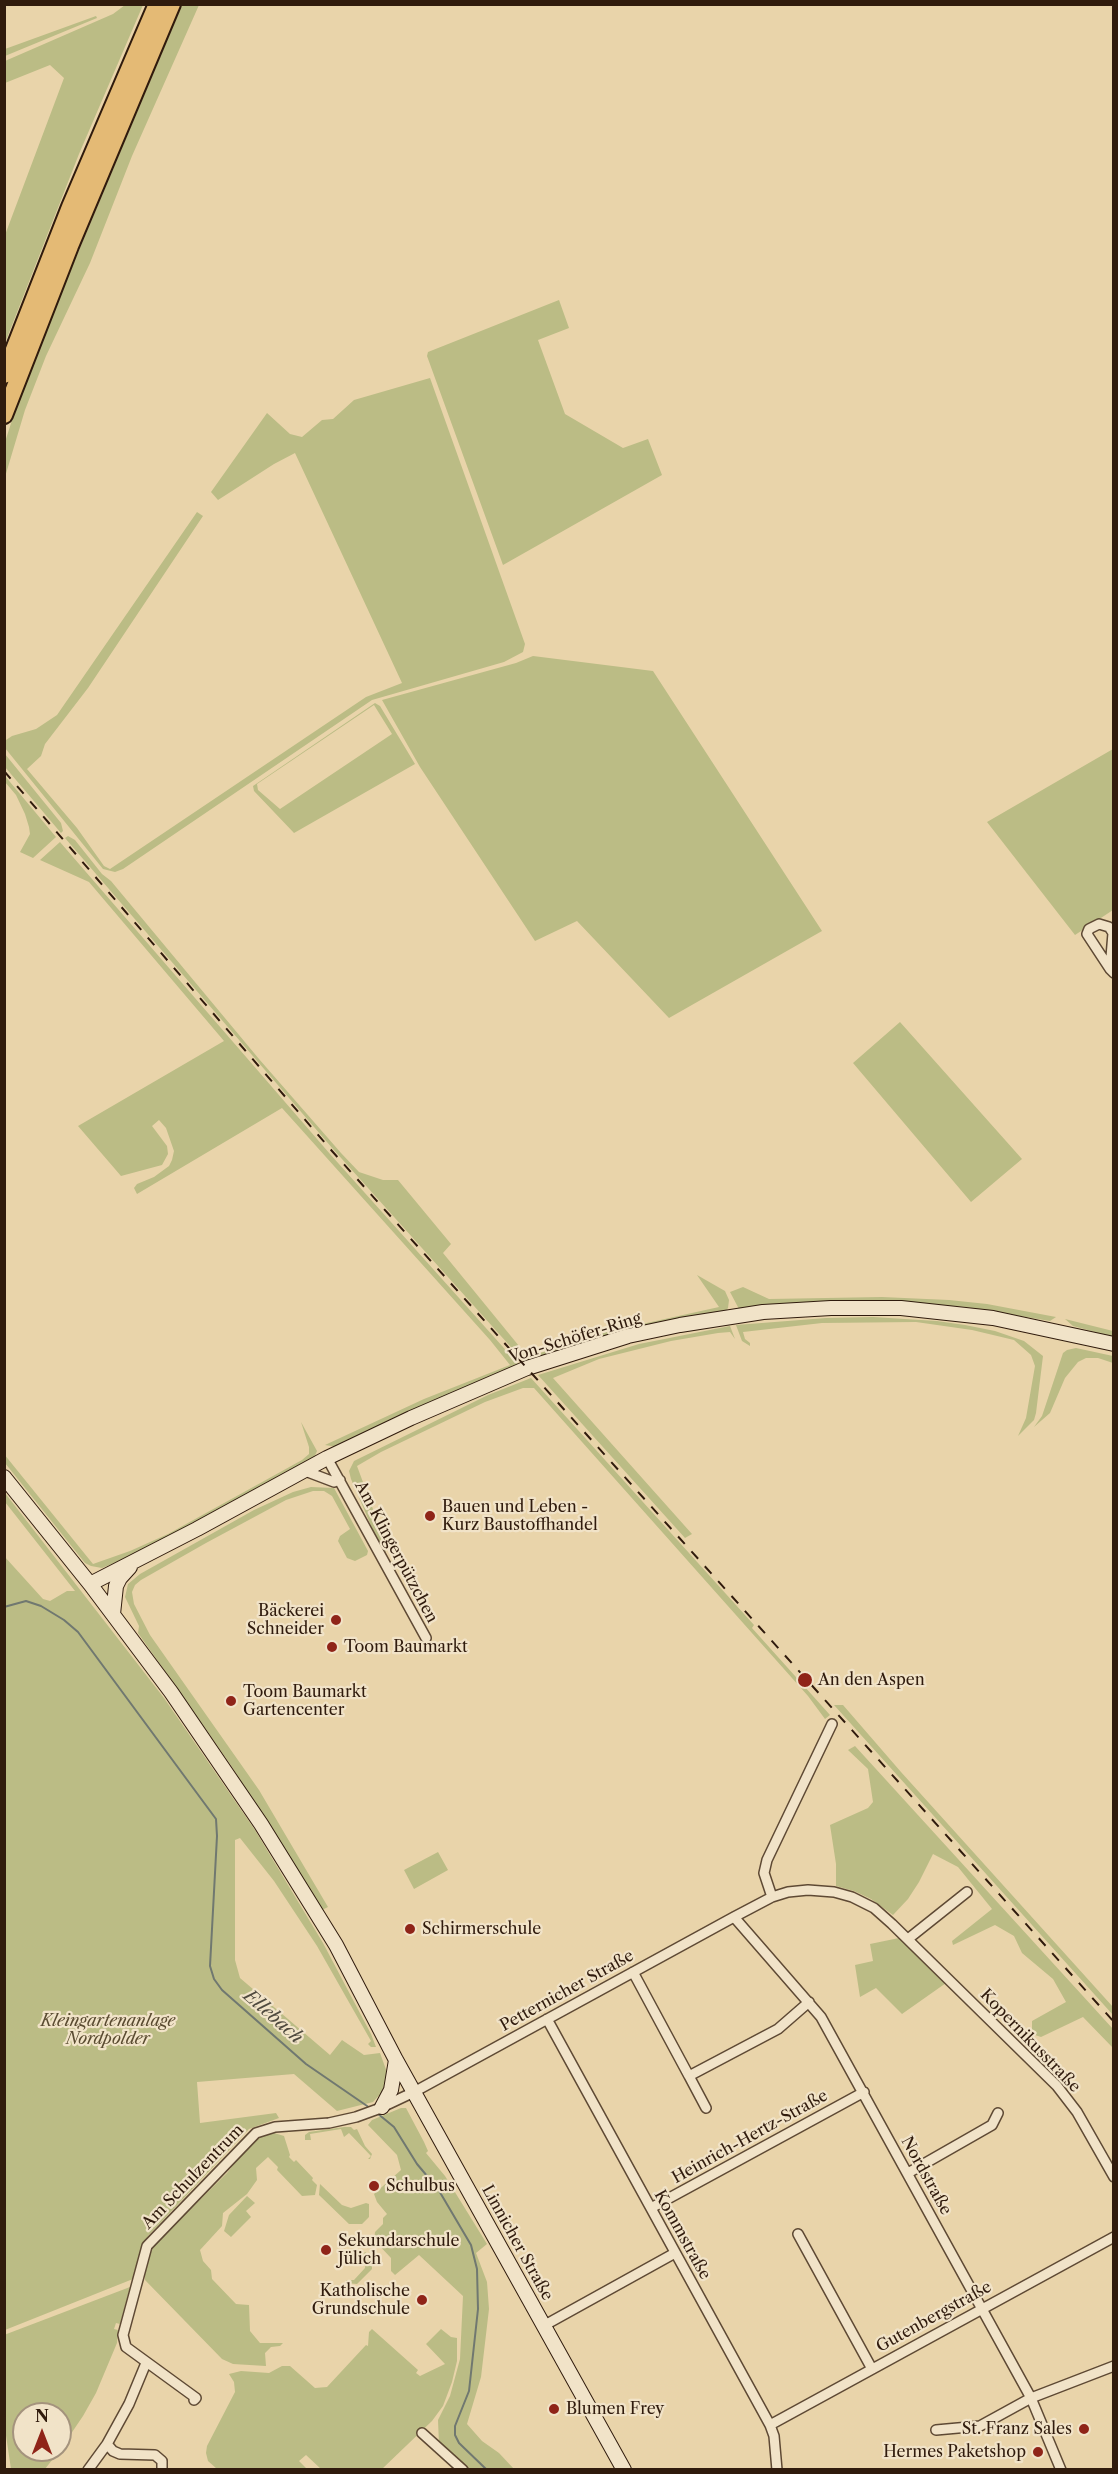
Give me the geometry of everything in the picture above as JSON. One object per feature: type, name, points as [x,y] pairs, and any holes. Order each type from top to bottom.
[{"type":"highway","points":[[4,375],[70,207],[157,4]]},
{"type":"highway","points":[[4,416],[70,246],[172,4]]},
{"type":"main road","name":"Von-Schöfer-Ring","points":[[90,1584],[134,1563],[327,1458],[429,1410],[527,1368],[628,1336],[732,1316],[831,1308],[901,1308],[993,1318],[1113,1344]]},
{"type":"main road","name":"Linnicher Straße","points":[[4,1477],[90,1584],[171,1692],[261,1824],[336,1945],[396,2060],[624,2469]]},
{"type":"main road","points":[[113,1614],[116,1586],[134,1563]]},
{"type":"main road","points":[[380,2108],[392,2090],[396,2060]]},
{"type":"street","name":"Am Klingerpützchen","points":[[327,1458],[426,1638]]},
{"type":"street","name":"Am Klingerpützchen","points":[[305,1471],[334,1482],[340,1480]]},
{"type":"street","points":[[772,1897],[764,1873],[767,1860],[832,1724]]},
{"type":"street","name":"Kopernikusstraße","points":[[734,1917],[772,1897],[788,1892],[808,1890],[852,1897],[874,1908],[1057,2086],[1077,2112],[1113,2177]]},
{"type":"street","points":[[908,1939],[967,1892]]},
{"type":"street","name":"Petternicher Straße","points":[[414,2092],[734,1917]]},
{"type":"street","name":"Nordstraße","points":[[734,1917],[821,2017],[1031,2398],[1060,2469]]},
{"type":"street","points":[[633,1972],[706,2108]]},
{"type":"street","points":[[689,2076],[778,2028],[809,2002]]},
{"type":"street","name":"Kommstraße","points":[[547,2019],[770,2425],[774,2436],[777,2469]]},
{"type":"street","name":"Am Schulzentrum","points":[[194,2400],[196,2398],[126,2347],[123,2339],[147,2246],[256,2133],[266,2128],[329,2123],[365,2115],[414,2092]]},
{"type":"street","name":"Heinrich-Hertz-Straße","points":[[651,2208],[864,2092]]},
{"type":"street","points":[[908,2173],[992,2125],[998,2113]]},
{"type":"street","points":[[798,2234],[872,2368]]},
{"type":"street","name":"Gutenbergstraße","points":[[770,2425],[1113,2237]]},
{"type":"street","points":[[544,2325],[675,2253]]},
{"type":"street","points":[[88,2469],[106,2444],[129,2404],[146,2363]]},
{"type":"street","points":[[936,2430],[980,2426],[1031,2398],[1113,2366]]},
{"type":"street","points":[[422,2433],[463,2469]]},
{"type":"street","points":[[106,2444],[120,2454],[155,2455],[162,2461],[162,2469]]},
{"type":"green space","points":[[125,5],[143,5],[79,154],[5,343],[5,235],[64,78],[50,65],[5,83],[5,61],[113,14]]},
{"type":"green space","points":[[182,5],[199,5],[132,156],[90,263],[46,356],[25,410],[5,477],[5,442],[14,414],[64,286]]},
{"type":"green space","points":[[96,16],[97,18],[5,56],[5,49]]},
{"type":"green space","points":[[559,300],[569,328],[538,340],[565,414],[623,448],[648,439],[662,475],[503,565],[427,356],[428,352]]},
{"type":"green space","points":[[430,378],[525,644],[523,652],[504,662],[372,700],[123,869],[115,872],[103,869],[5,748],[6,740],[36,729],[57,715],[197,512],[203,516],[88,688],[45,744],[41,756],[27,769],[77,828],[104,866],[110,869],[366,697],[402,683],[295,453],[218,500],[211,492],[267,413],[290,434],[302,437],[322,420],[333,419],[354,400]]},
{"type":"green space","points":[[533,656],[653,671],[822,931],[669,1018],[577,921],[535,941],[420,767],[382,700],[516,663]]},
{"type":"green space","points":[[375,703],[380,706],[415,764],[294,833],[254,791],[253,786]],"holes":[[[374,705],[392,734],[280,809],[258,790],[257,784]]]},
{"type":"green space","points":[[1113,749],[1113,910],[1075,935],[987,822]]},
{"type":"green space","points":[[5,754],[61,823],[63,831],[61,833],[5,767]]},
{"type":"green space","points":[[5,776],[56,837],[33,858],[20,852],[30,834],[29,827],[16,795],[5,782]]},
{"type":"green space","points":[[68,836],[75,840],[102,874],[111,881],[259,1059],[359,1172],[383,1180],[398,1180],[451,1244],[443,1253],[528,1357],[597,1334],[719,1307],[697,1275],[725,1291],[729,1300],[728,1308],[725,1312],[527,1365],[333,1149],[65,838]]},
{"type":"green space","points":[[60,842],[330,1154],[520,1366],[395,1417],[337,1447],[325,1445],[424,1399],[510,1365],[282,1108],[137,1194],[134,1188],[137,1184],[154,1177],[169,1166],[172,1160],[174,1151],[166,1128],[159,1120],[152,1126],[167,1146],[168,1154],[162,1165],[121,1176],[78,1126],[224,1041],[89,882],[40,860]]},
{"type":"green space","points":[[900,1022],[1022,1159],[971,1202],[853,1063]]},
{"type":"green space","points":[[743,1287],[769,1299],[882,1297],[949,1300],[987,1304],[1056,1317],[1050,1321],[966,1307],[887,1302],[811,1303],[739,1309],[730,1292]]},
{"type":"green space","points":[[873,1317],[965,1325],[995,1331],[1024,1341],[1043,1356],[1034,1420],[1018,1436],[1026,1418],[1035,1366],[1031,1355],[1014,1340],[972,1330],[916,1322],[822,1323],[743,1332],[750,1346],[742,1341],[736,1325]]},
{"type":"green space","points":[[1065,1319],[1113,1331],[1113,1337],[1073,1326]]},
{"type":"green space","points":[[730,1326],[735,1339],[730,1332],[671,1341],[599,1359],[553,1378],[692,1534],[685,1538],[538,1375],[639,1344]]},
{"type":"green space","points":[[1076,1348],[1113,1356],[1113,1363],[1098,1358],[1086,1358],[1078,1362],[1065,1378],[1050,1413],[1034,1427],[1042,1416],[1063,1353]]},
{"type":"green space","points":[[531,1378],[754,1625],[752,1628],[830,1715],[825,1719],[808,1696],[534,1388],[523,1388],[485,1402],[357,1466],[387,1547],[384,1556],[351,1479],[349,1471],[354,1461],[488,1395]]},
{"type":"green space","points":[[301,1422],[317,1451],[314,1458],[134,1555],[102,1568],[85,1563],[5,1463],[4,1454],[93,1564],[168,1534],[302,1460],[309,1454],[309,1447]]},
{"type":"green space","points":[[311,1487],[334,1488],[368,1551],[367,1555],[355,1561],[347,1558],[338,1541],[340,1536],[350,1529],[332,1496],[324,1491],[313,1491],[286,1500],[206,1543],[141,1580],[132,1592],[134,1604],[150,1635],[259,1790],[328,1907],[322,1910],[230,1764],[138,1633],[139,1626],[125,1597],[128,1584],[140,1574],[254,1510],[293,1492]]},
{"type":"green space","name":"Kleingartenanlage Nordpolder","points":[[5,1493],[164,1698],[255,1830],[323,1943],[376,2047],[368,2044],[371,2041],[317,1946],[274,1881],[240,1838],[235,1840],[235,1960],[240,1978],[330,2055],[342,2040],[364,2055],[380,2053],[388,2075],[385,2089],[373,2102],[337,2111],[294,2074],[197,2082],[200,2123],[276,2113],[279,2118],[249,2129],[148,2236],[138,2277],[5,2330],[4,1556],[43,1599],[50,1601],[67,1591],[75,1591],[5,1502]]},
{"type":"green space","points":[[834,1705],[843,1705],[1113,2007],[1113,2015]]},
{"type":"green space","points":[[855,1746],[1113,2029],[1113,2048],[1083,2017],[1041,2037],[1032,2034],[1032,2021],[1066,2002],[1053,1979],[1022,1953],[1014,1936],[995,1925],[953,1945],[952,1941],[992,1909],[958,1867],[933,1854],[908,1899],[893,1915],[871,1899],[836,1886],[836,1864],[830,1825],[868,1808],[873,1802],[868,1769],[848,1750]]},
{"type":"green space","points":[[438,1852],[448,1870],[414,1889],[404,1870]]},
{"type":"green space","points":[[899,1938],[946,1983],[902,2014],[876,1988],[860,1997],[855,1965],[873,1961],[870,1944]]},
{"type":"green space","points":[[406,2108],[428,2151],[426,2153],[445,2176],[487,2244],[476,2253],[487,2282],[489,2309],[481,2377],[467,2424],[482,2441],[499,2453],[514,2469],[467,2469],[439,2444],[438,2420],[450,2396],[460,2359],[463,2296],[419,2255],[395,2275],[391,2271],[391,2258],[374,2240],[375,2232],[383,2224],[383,2218],[387,2214],[377,2202],[374,2194],[401,2170],[397,2155],[368,2125],[372,2120]]},
{"type":"green space","points":[[344,2127],[357,2129],[365,2146],[372,2154],[370,2159],[368,2159],[371,2156],[349,2133],[344,2137],[341,2129],[310,2134],[311,2140],[305,2140],[305,2135],[309,2132]]},
{"type":"green space","points":[[274,2133],[284,2136],[289,2157],[294,2162],[296,2160],[313,2178],[312,2180],[317,2185],[315,2195],[302,2196],[268,2157],[256,2168],[257,2180],[247,2194],[223,2213],[222,2226],[200,2250],[203,2261],[211,2270],[212,2279],[236,2304],[249,2305],[250,2331],[260,2343],[283,2343],[280,2346],[271,2347],[265,2353],[266,2366],[233,2364],[222,2359],[145,2280],[145,2268],[150,2251],[156,2243],[227,2173],[248,2146],[263,2135]]},
{"type":"green space","points":[[320,2184],[342,2205],[351,2208],[369,2204],[369,2217],[362,2224],[349,2224],[319,2195]]},
{"type":"green space","points":[[247,2196],[255,2203],[246,2211],[251,2217],[231,2237],[224,2231],[229,2215]]},
{"type":"green space","points":[[365,2252],[372,2257],[372,2269],[357,2284],[346,2283],[346,2280],[354,2280],[365,2268],[366,2259],[362,2256]]},
{"type":"green space","points":[[130,2287],[120,2324],[116,2323],[114,2329],[118,2330],[117,2343],[96,2393],[72,2432],[72,2402],[12,2402],[12,2462],[51,2462],[45,2469],[11,2469],[4,2422],[4,2335]]},
{"type":"green space","points":[[372,2329],[418,2370],[416,2373],[420,2376],[445,2364],[426,2344],[441,2329],[451,2337],[457,2338],[457,2361],[443,2406],[432,2421],[382,2469],[321,2469],[306,2455],[299,2461],[307,2469],[217,2469],[208,2461],[207,2446],[235,2392],[234,2382],[229,2374],[241,2371],[269,2373],[282,2366],[290,2366],[315,2388],[327,2387],[366,2345],[368,2346],[369,2332]]},
{"type":"waterway","name":"Ellebach","points":[[4,1607],[26,1601],[41,1606],[78,1632],[216,1819],[210,1966],[214,1979],[222,1990],[306,2064],[370,2108]]},
{"type":"waterway","name":"Ellebach","points":[[377,2113],[394,2127],[417,2164],[438,2189],[471,2245],[477,2269],[478,2309],[469,2391],[455,2426],[455,2435],[459,2443],[487,2470]]},
{"type":"railway","points":[[4,771],[332,1151],[1114,2022]]},
{"type":"place","name":"Bauen und Leben - Kurz Baustoffhandel","points":[[430,1516]]},
{"type":"place","name":"Bäckerei Schneider","points":[[336,1620]]},
{"type":"place","name":"Toom Baumarkt","points":[[332,1647]]},
{"type":"place","name":"An den Aspen","points":[[805,1680]]},
{"type":"place","name":"Toom Baumarkt Gartencenter","points":[[231,1701]]},
{"type":"place","name":"Schirmerschule","points":[[410,1929]]},
{"type":"place","name":"Schulbus","points":[[374,2186]]},
{"type":"place","name":"Sekundarschule Jülich","points":[[326,2250]]},
{"type":"place","name":"Katholische Grundschule","points":[[422,2300]]},
{"type":"place","name":"Blumen Frey","points":[[554,2409]]},
{"type":"place","name":"St. Franz Sales","points":[[1084,2429]]},
{"type":"place","name":"Hermes Paketshop","points":[[1038,2452]]}]
